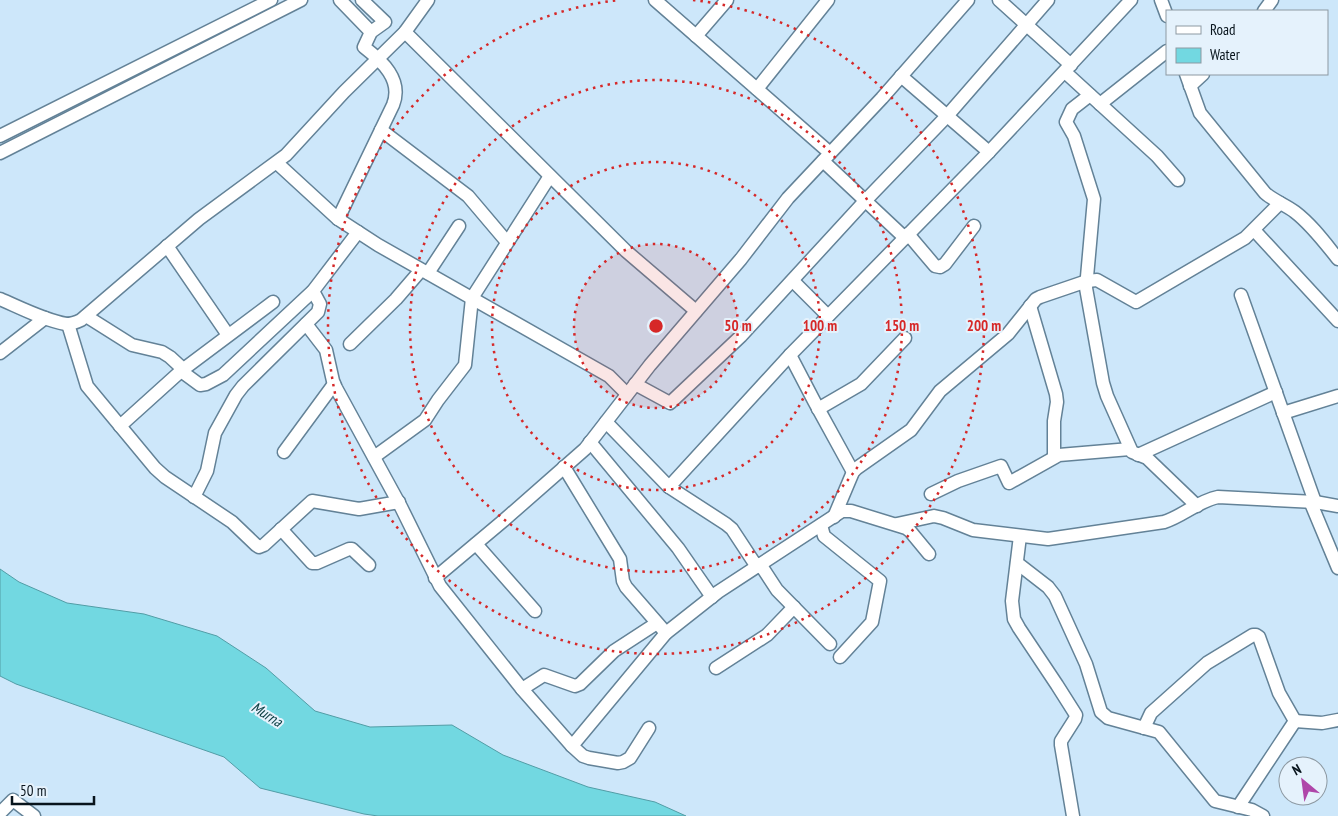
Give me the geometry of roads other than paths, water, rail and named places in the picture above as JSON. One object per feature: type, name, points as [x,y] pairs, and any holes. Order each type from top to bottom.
[{"type":"street","points":[[0,136],[271,0]]},
{"type":"street","points":[[0,153],[301,0]]},
{"type":"street","points":[[340,0],[370,32]]},
{"type":"street","points":[[338,219],[381,130],[395,98],[396,91],[392,76],[378,58],[364,47],[370,32],[385,22],[362,0]]},
{"type":"street","points":[[0,299],[45,318],[68,324],[86,316],[204,215],[286,155],[344,92],[405,32],[428,0]]},
{"type":"street","points":[[655,0],[757,89],[827,157],[865,201],[907,236],[935,266],[940,267],[945,264],[974,226]]},
{"type":"street","points":[[696,36],[727,0]]},
{"type":"street","points":[[757,89],[828,0]]},
{"type":"street","points":[[436,578],[585,449],[650,365],[741,259],[788,198],[901,76],[968,0]]},
{"type":"street","points":[[999,0],[1026,24],[1090,94],[1161,160],[1178,180]]},
{"type":"street","points":[[278,162],[338,219],[378,245],[631,389],[670,403],[741,336],[865,201],[947,116],[1048,0]]},
{"type":"street","points":[[669,487],[790,355],[989,152],[1130,0]]},
{"type":"street","points":[[1161,0],[1166,13]]},
{"type":"street","points":[[405,32],[626,251],[696,311]]},
{"type":"street","points":[[1100,104],[1166,52]]},
{"type":"street","points":[[1200,75],[1188,80],[1200,113],[1205,120],[1266,193],[1298,214],[1338,259]]},
{"type":"street","points":[[901,76],[989,152]]},
{"type":"street","points":[[1090,94],[1072,109],[1066,122],[1074,136],[1094,199],[1087,292],[1106,396],[1134,452],[1147,458],[1197,506]]},
{"type":"street","points":[[381,130],[464,192],[507,242]]},
{"type":"street","points":[[374,457],[425,420],[465,365],[472,298],[550,176]]},
{"type":"street","points":[[834,517],[853,472],[911,430],[940,391],[1008,334],[1036,299],[1087,281],[1097,280],[1136,302],[1245,238],[1280,203]]},
{"type":"street","points":[[350,344],[424,271],[459,226]]},
{"type":"street","points":[[1254,230],[1338,321]]},
{"type":"street","points":[[86,316],[132,344],[166,354],[200,385],[206,384],[228,371],[313,291],[358,232]]},
{"type":"street","points":[[167,246],[228,335]]},
{"type":"street","points":[[793,280],[828,316]]},
{"type":"street","points":[[194,497],[207,471],[215,433],[236,395],[318,312],[320,307],[313,291]]},
{"type":"street","points":[[1241,295],[1338,568]]},
{"type":"street","points":[[120,426],[182,370],[273,302]]},
{"type":"street","points":[[1030,306],[1056,394],[1054,457]]},
{"type":"street","points":[[0,354],[45,318]]},
{"type":"street","points":[[68,324],[87,386],[160,473],[232,522],[259,547],[264,545],[312,501],[359,509],[399,502]]},
{"type":"street","points":[[306,324],[326,350],[334,384],[399,502],[440,586],[522,690],[572,746],[583,756],[589,758],[618,763],[623,762],[630,758],[649,728]]},
{"type":"street","points":[[818,409],[861,384],[905,338]]},
{"type":"street","points":[[790,355],[853,472]]},
{"type":"street","points":[[284,452],[334,384]]},
{"type":"street","points":[[931,494],[958,481],[1001,466],[1009,483],[1054,457],[1066,454],[1134,452],[1276,392]]},
{"type":"street","points":[[1283,413],[1338,396]]},
{"type":"street","points":[[606,422],[669,487],[726,524],[777,590],[830,644]]},
{"type":"street","points":[[590,442],[678,548],[712,596]]},
{"type":"street","points":[[564,467],[620,559],[623,581],[626,587],[662,628]]},
{"type":"street","points":[[897,524],[934,516],[970,529],[1053,539],[1164,522],[1212,498],[1224,496],[1313,502],[1338,506]]},
{"type":"street","points":[[522,690],[544,675],[575,686],[580,684],[614,651],[662,628],[842,512],[851,511],[897,524],[910,531],[929,554]]},
{"type":"street","points":[[822,525],[824,536],[880,581],[872,622],[840,657]]},
{"type":"street","points":[[281,530],[312,563],[317,563],[352,549],[369,565]]},
{"type":"street","points":[[1020,536],[1012,601],[1014,619],[1076,715],[1061,741],[1073,816]]},
{"type":"street","points":[[476,544],[535,611]]},
{"type":"street","points":[[1017,563],[1048,587],[1055,596],[1086,664],[1101,712],[1108,718],[1159,732],[1212,798],[1220,803],[1252,810],[1263,816]]},
{"type":"street","points":[[716,668],[767,635],[794,607]]},
{"type":"street","points":[[572,746],[662,628]]},
{"type":"street","points":[[1144,728],[1151,713],[1201,668],[1253,635],[1259,637],[1279,693],[1295,721]]},
{"type":"street","points":[[1295,721],[1322,724],[1338,720]]},
{"type":"street","points":[[1238,807],[1295,721]]},
{"type":"street","points":[[0,814],[13,800],[34,816]]},
{"type":"water","name":"Murna","points":[[0,569],[19,582],[67,603],[144,614],[217,636],[266,668],[315,711],[370,727],[452,725],[503,755],[588,787],[655,802],[686,816],[378,816],[260,788],[224,757],[16,684],[0,676]]}]
